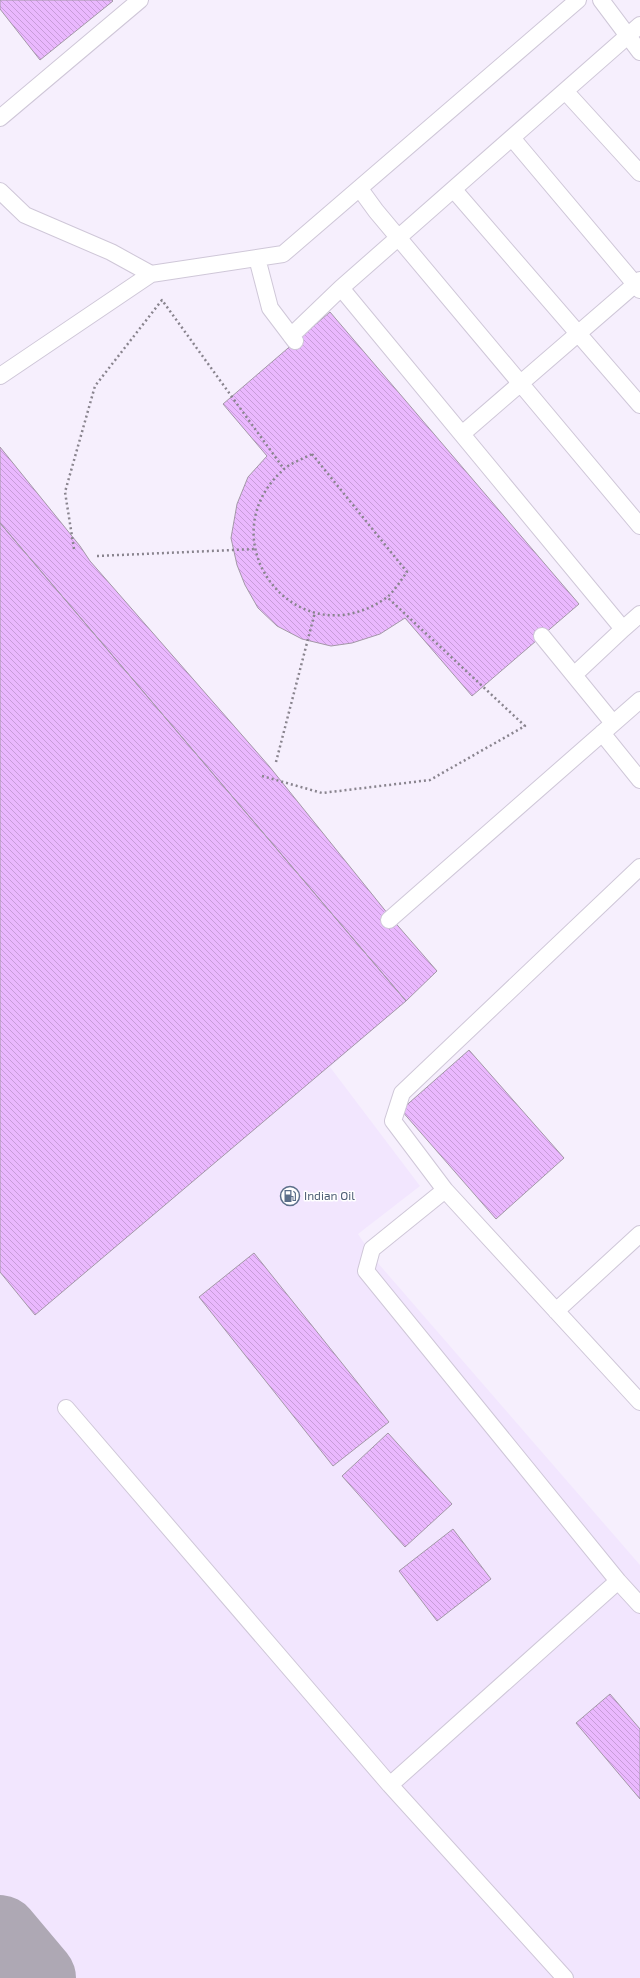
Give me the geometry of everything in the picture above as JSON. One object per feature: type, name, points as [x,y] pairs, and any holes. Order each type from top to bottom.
[{"type":"lane","points":[[0,118],[140,0]]},
{"type":"lane","points":[[0,376],[151,274],[283,254],[578,0]]},
{"type":"lane","points":[[601,0],[640,52]]},
{"type":"lane","points":[[257,258],[270,308],[293,339],[341,288],[566,92],[640,25]]},
{"type":"lane","points":[[566,92],[640,173]]},
{"type":"lane","points":[[462,434],[578,333],[638,284],[512,138]]},
{"type":"lane","points":[[360,188],[376,211],[400,237],[640,526]]},
{"type":"lane","points":[[0,190],[25,215],[111,252],[151,274]]},
{"type":"lane","points":[[454,190],[640,405]]},
{"type":"lane","points":[[341,288],[622,629]]},
{"type":"lane","points":[[574,675],[622,629],[640,614]]},
{"type":"lane","points":[[542,636],[574,675],[640,780]]},
{"type":"lane","points":[[389,920],[640,700]]},
{"type":"lane","points":[[640,867],[402,1093],[393,1121],[444,1190],[640,1402]]},
{"type":"lane","points":[[444,1190],[372,1249],[366,1271],[640,1605]]},
{"type":"lane","points":[[556,1311],[640,1234]]},
{"type":"lane","points":[[66,1408],[390,1785],[565,1978]]},
{"type":"lane","points":[[390,1785],[618,1580]]},
{"type":"path","points":[[74,549],[65,492],[94,386],[162,300],[284,469]]},
{"type":"path","points":[[312,454],[407,572],[387,597],[358,612],[326,615],[296,605],[272,585],[256,557],[256,548],[254,525],[263,494],[284,469],[312,454]]},
{"type":"path","points":[[97,556],[256,548]]},
{"type":"path","points":[[262,776],[322,793],[430,780],[525,726],[387,597]]},
{"type":"path","points":[[276,762],[315,612]]},
{"type":"shaded area","points":[[0,523],[406,1001],[330,1067],[420,1186],[358,1234],[377,1262],[640,1565],[640,1978],[0,1978]]},
{"type":"building","points":[[0,0],[113,1],[40,60],[0,9]]},
{"type":"building","points":[[330,312],[579,604],[472,696],[405,618],[380,634],[352,643],[331,646],[302,639],[277,626],[258,608],[245,585],[237,565],[231,538],[237,504],[248,477],[267,456],[223,404]]},
{"type":"building","points":[[0,447],[80,546],[90,561],[269,766],[392,919],[437,971],[406,1001],[0,523]]},
{"type":"building","points":[[0,523],[406,1001],[35,1315],[0,1272]]},
{"type":"building","points":[[469,1050],[564,1158],[496,1219],[401,1110]]},
{"type":"building","points":[[254,1253],[389,1422],[333,1466],[199,1297]]},
{"type":"building","points":[[388,1433],[452,1504],[405,1547],[342,1476]]},
{"type":"building","points":[[453,1529],[491,1579],[437,1621],[399,1571]]},
{"type":"building","points":[[610,1694],[640,1729],[640,1799],[576,1723]]},
{"type":"taxiway","points":[[0,1934],[37,1978]]},
{"type":"place","name":"Indian Oil","points":[[290,1196]]}]
